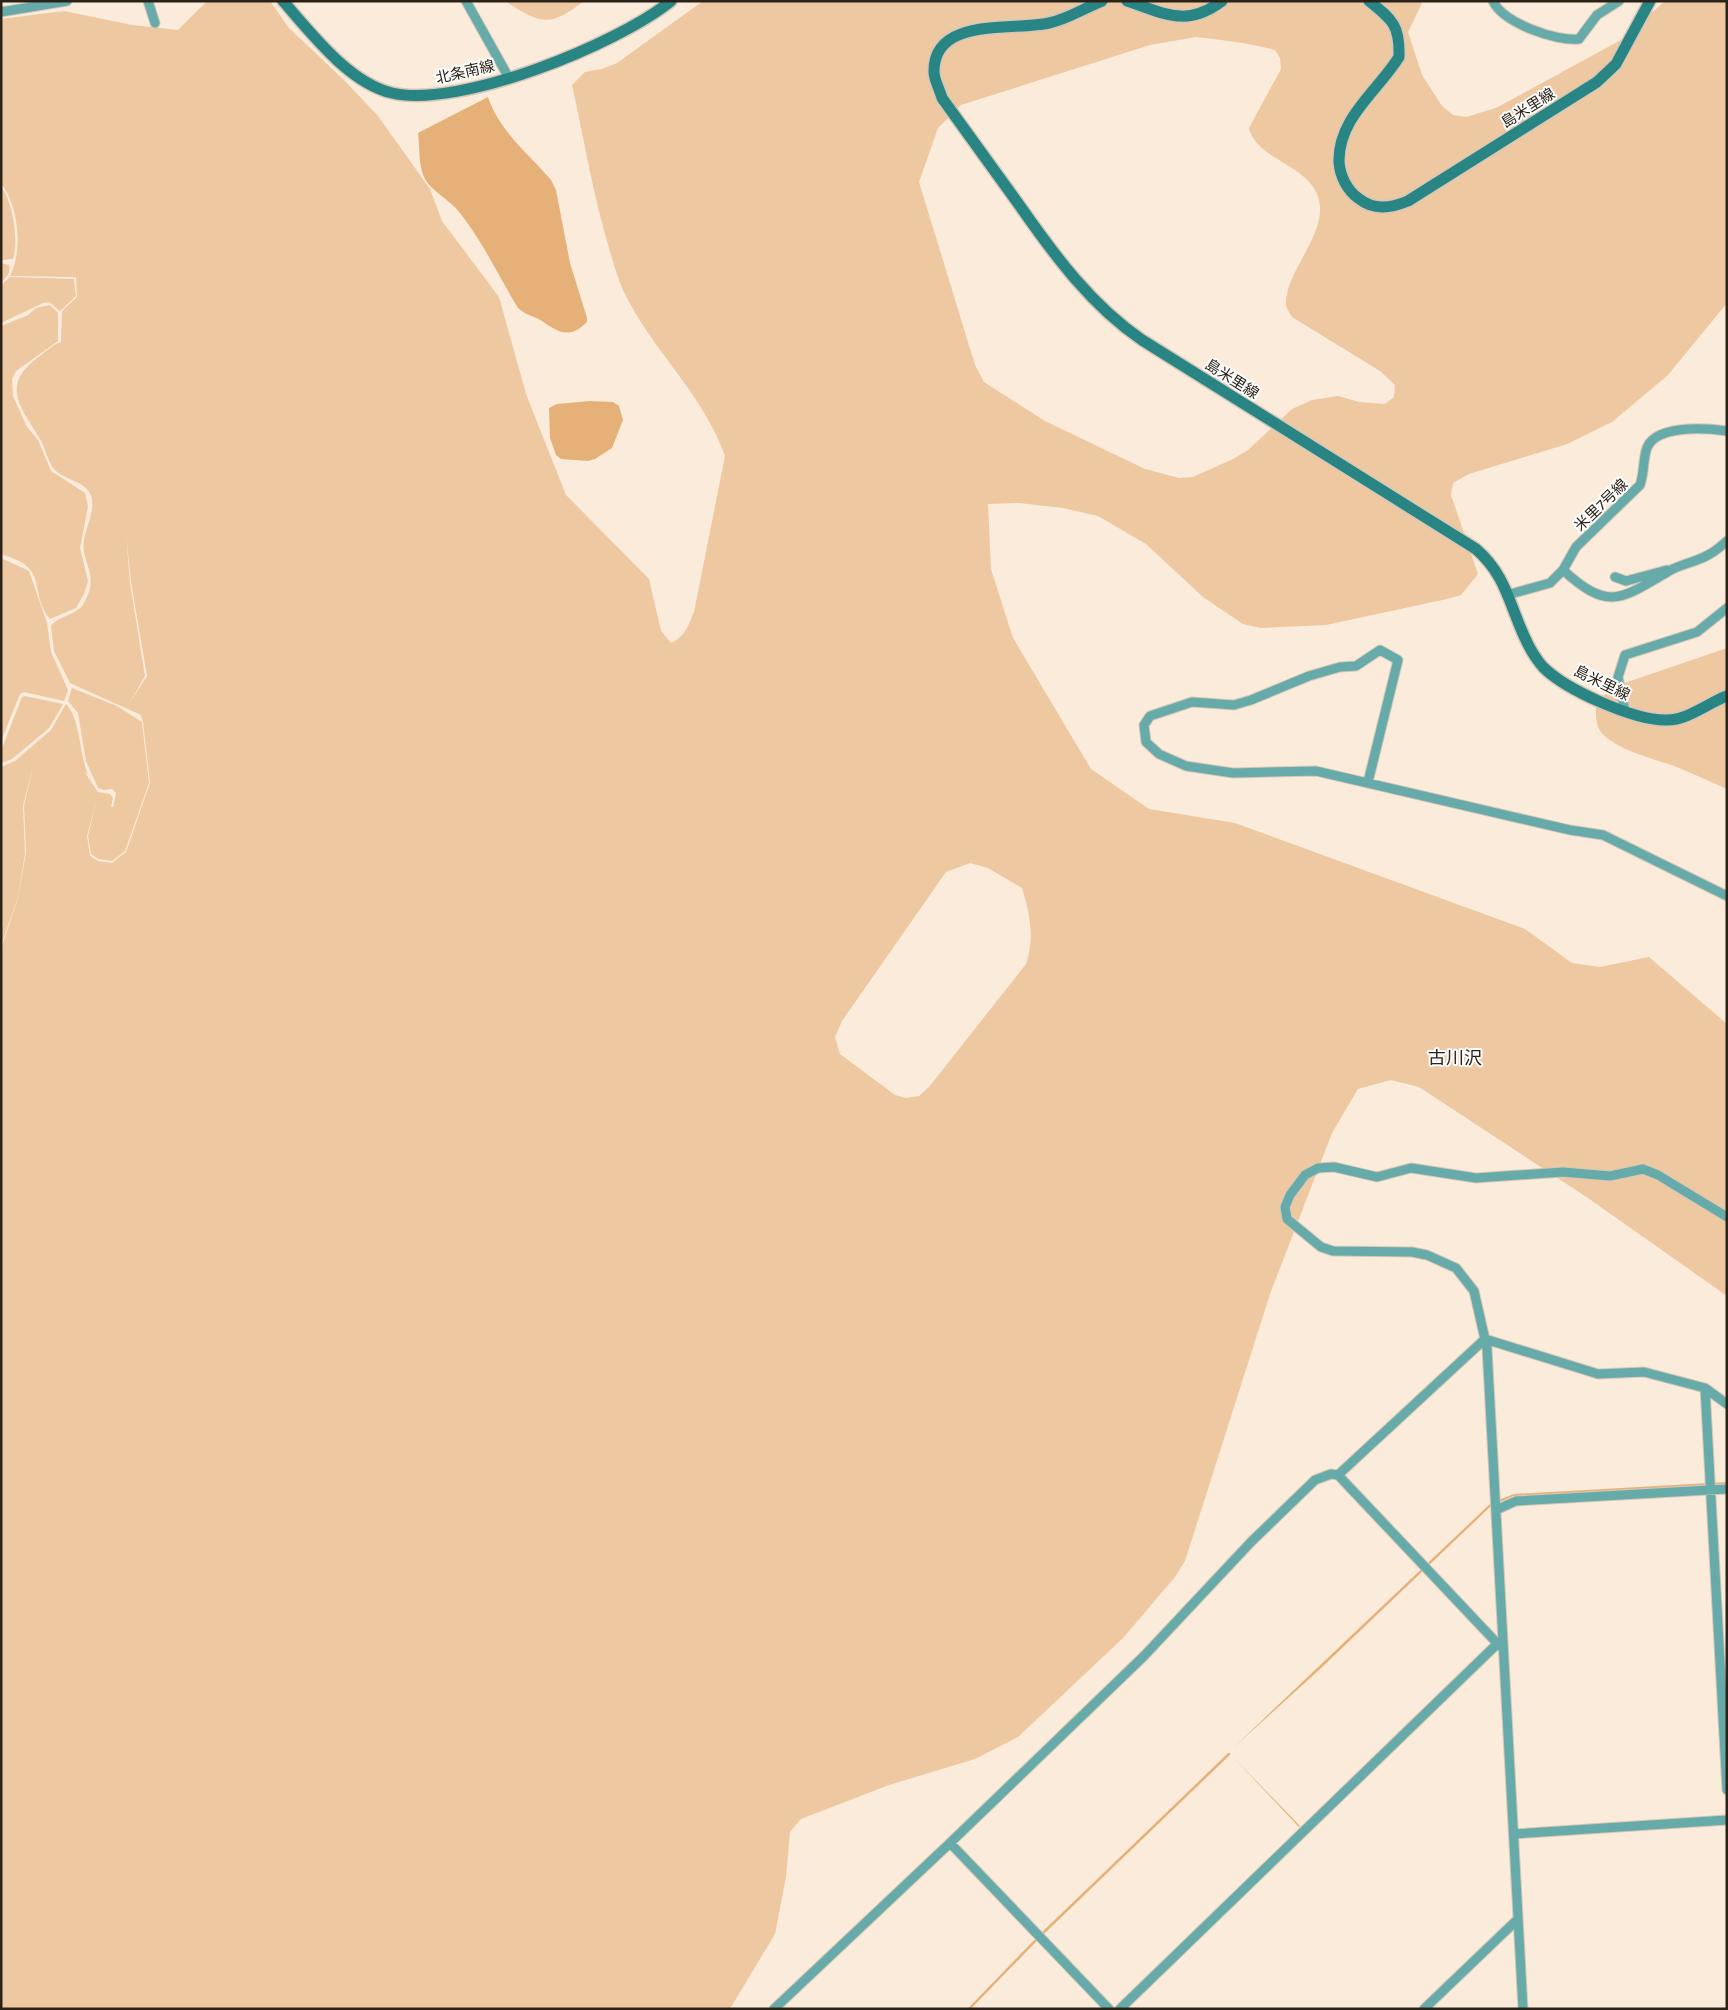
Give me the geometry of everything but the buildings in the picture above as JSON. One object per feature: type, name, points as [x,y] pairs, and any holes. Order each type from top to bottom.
[{"type":"street","points":[[1,12],[27,5],[67,1]]},
{"type":"street","points":[[148,1],[155,23]]},
{"type":"street","name":"北条南線","points":[[283,1],[338,60],[365,81],[391,93],[418,96],[449,94],[509,78],[593,46],[626,31],[671,1]]},
{"type":"street","points":[[466,1],[509,78]]},
{"type":"street","name":"島米里線","points":[[1102,1],[1067,18],[1047,24],[971,30],[957,35],[941,49],[935,62],[934,74],[942,98],[1079,285],[1104,310],[1142,340],[1476,549],[1491,562],[1526,639],[1543,666],[1574,690],[1624,711],[1667,720],[1688,715],[1727,696]]},
{"type":"street","points":[[1128,1],[1158,13],[1191,16],[1207,11],[1222,1]]},
{"type":"street","name":"島米里線","points":[[1369,1],[1391,18],[1397,28],[1399,58],[1356,110],[1339,148],[1340,170],[1348,190],[1360,200],[1381,209],[1408,201],[1597,82],[1616,64],[1650,1]]},
{"type":"street","points":[[1493,1],[1495,6],[1512,19],[1541,33],[1570,40],[1579,39],[1597,14],[1618,1]]},
{"type":"street","name":"米里7号線","points":[[1507,595],[1550,583],[1563,570],[1576,547],[1640,485],[1644,474],[1646,450],[1650,442],[1672,430],[1727,431]]},
{"type":"street","points":[[1563,570],[1584,589],[1601,596],[1621,597],[1673,570],[1709,555],[1727,541]]},
{"type":"street","points":[[1615,576],[1626,581],[1651,573],[1673,570]]},
{"type":"street","points":[[1624,711],[1618,677],[1626,655],[1697,632],[1727,608]]},
{"type":"street","points":[[1368,782],[1398,660],[1380,650],[1356,666],[1340,667],[1309,676],[1252,700],[1234,705],[1192,702],[1150,716],[1144,725],[1146,742],[1159,754],[1186,766],[1233,774],[1316,771],[1570,830],[1603,835],[1727,896]]},
{"type":"street","points":[[1523,2009],[1485,1338],[1474,1291],[1456,1268],[1427,1255],[1412,1252],[1333,1251],[1321,1247],[1303,1235],[1287,1219],[1285,1207],[1290,1196],[1305,1175],[1318,1168],[1334,1167],[1377,1177],[1411,1168],[1476,1178],[1562,1172],[1610,1176],[1642,1169],[1658,1175],[1727,1217]]},
{"type":"street","points":[[1485,1338],[1598,1374],[1644,1372],[1706,1388],[1727,1404]]},
{"type":"street","points":[[1338,1475],[1485,1338]]},
{"type":"street","points":[[1706,1388],[1727,1790]]},
{"type":"street","points":[[774,2009],[1144,1656],[1251,1542],[1315,1480],[1331,1474],[1338,1475],[1495,1641],[1503,1643]]},
{"type":"street","points":[[1496,1510],[1516,1501],[1727,1489]]},
{"type":"street","points":[[1120,2009],[1486,1653],[1503,1643]]},
{"type":"street","points":[[1514,1834],[1727,1820]]},
{"type":"street","points":[[950,1843],[1109,2009]]},
{"type":"street","points":[[1424,2009],[1518,1919]]},
{"type":"shaded area","points":[[207,1],[270,1],[289,28],[345,81],[378,116],[430,189],[442,221],[499,297],[526,394],[566,495],[649,579],[661,631],[671,643],[683,634],[694,612],[725,456],[705,414],[639,318],[619,280],[598,208],[572,85],[585,72],[602,69],[617,63],[703,1],[1423,1],[1408,32],[1422,75],[1442,106],[1453,115],[1466,117],[1496,108],[1621,40],[1665,1],[1727,1],[1727,303],[1668,375],[1612,422],[1567,444],[1469,474],[1453,483],[1451,495],[1478,574],[1461,595],[1326,625],[1261,628],[1243,624],[1203,597],[1146,544],[1098,516],[1063,508],[1019,503],[988,504],[991,569],[1013,638],[1091,769],[1149,809],[1235,823],[1525,929],[1572,963],[1600,967],[1649,957],[1727,1024],[1727,1296],[1588,1198],[1419,1087],[1391,1080],[1358,1089],[1332,1133],[1270,1294],[1185,1561],[1175,1577],[1123,1638],[1018,1737],[975,1759],[889,1785],[801,1819],[790,1832],[786,1877],[775,1934],[730,2009],[1,2009],[1,949],[18,898],[26,852],[24,806],[34,762],[23,806],[25,853],[18,897],[1,946],[1,767],[15,761],[51,730],[66,704],[71,711],[77,728],[88,775],[84,771],[98,792],[110,794],[113,798],[111,807],[113,807],[116,793],[112,789],[104,790],[98,788],[86,761],[78,713],[68,701],[72,688],[117,706],[142,722],[149,783],[125,851],[112,861],[98,859],[91,854],[88,836],[97,798],[87,836],[90,856],[98,861],[112,863],[126,852],[150,783],[143,722],[141,715],[70,683],[54,651],[51,626],[54,622],[77,611],[89,593],[91,584],[84,540],[92,512],[92,501],[89,491],[85,487],[59,473],[52,466],[42,443],[21,407],[17,388],[19,379],[25,369],[48,349],[61,342],[62,311],[77,297],[76,277],[10,276],[17,254],[18,241],[12,204],[1,183],[1,19],[64,11],[132,25],[178,30]],"holes":[[[1196,37],[1236,42],[1275,50],[1280,58],[1281,69],[1249,128],[1254,139],[1263,149],[1309,182],[1317,193],[1320,207],[1315,231],[1287,293],[1287,307],[1292,317],[1380,371],[1395,385],[1394,397],[1385,404],[1359,402],[1338,396],[1312,400],[1292,409],[1248,450],[1233,459],[1193,477],[1179,478],[1145,469],[1045,421],[984,382],[975,365],[919,182],[938,128],[961,105],[1150,45]],[[126,534],[131,582],[147,676],[129,704],[145,676],[130,583]],[[970,863],[988,868],[1022,888],[1031,935],[1029,954],[1026,964],[929,1087],[919,1096],[906,1098],[895,1095],[840,1054],[835,1037],[842,1021],[946,872]]]},
{"type":"shaded area","points":[[505,1],[584,1],[562,16],[545,20],[528,14]]},
{"type":"shaded area","points":[[488,97],[499,121],[515,142],[551,180],[556,190],[570,263],[587,318],[587,322],[575,331],[564,332],[554,329],[518,308],[468,224],[456,208],[430,186],[424,177],[418,133]]},
{"type":"shaded area","points":[[1,187],[12,211],[15,252],[13,259],[1,260]]},
{"type":"shaded area","points":[[1,263],[9,265],[9,270],[8,275],[1,282]]},
{"type":"shaded area","points":[[10,277],[74,279],[76,296],[60,311],[49,302],[43,303],[1,323],[1,285]]},
{"type":"shaded area","points":[[50,305],[58,313],[58,341],[16,371],[12,379],[13,396],[27,427],[38,440],[51,471],[85,493],[88,506],[80,548],[88,581],[84,594],[76,608],[50,619],[43,608],[33,574],[27,566],[1,554],[1,326],[28,315],[36,308]]},
{"type":"shaded area","points":[[590,401],[613,402],[619,406],[623,420],[612,448],[595,459],[588,461],[561,459],[556,455],[550,438],[549,408],[557,404]]},
{"type":"shaded area","points":[[1,558],[29,571],[47,623],[51,652],[68,690],[64,701],[24,692],[20,694],[1,741]]},
{"type":"shaded area","points":[[1727,648],[1727,789],[1622,747],[1604,736],[1599,729],[1596,720],[1596,703],[1613,687]]},
{"type":"shaded area","points":[[22,697],[63,704],[49,728],[12,759],[1,763],[1,751]]},
{"type":"shaded area","points":[[1727,1482],[1727,1484],[1513,1496],[1490,1507],[1319,1670],[1233,1748],[1491,1503],[1514,1494]]},
{"type":"shaded area","points":[[1232,1756],[1300,1826],[1299,1827]]},
{"type":"waterway","points":[[1042,1934],[1229,1754]]},
{"type":"waterway","points":[[969,2009],[1037,1939]]},
{"type":"district","name":"古川沢","points":[[1455,1058]]}]
